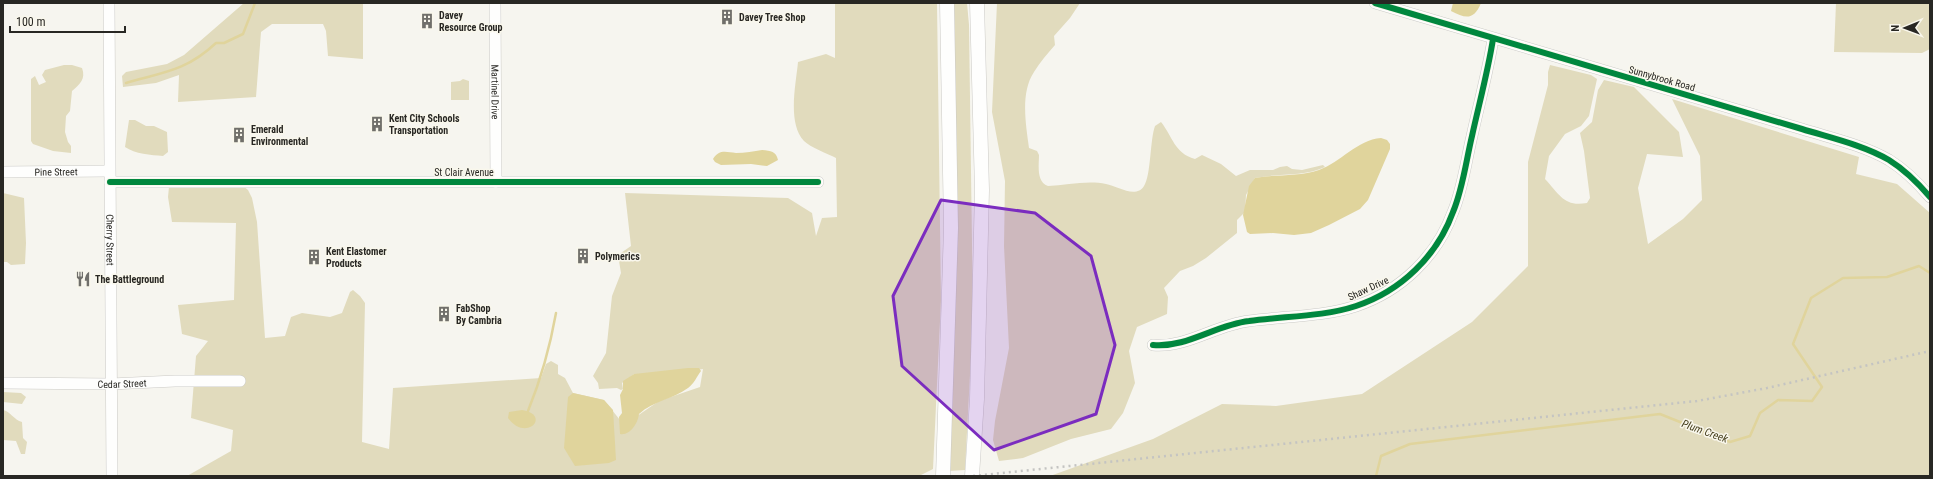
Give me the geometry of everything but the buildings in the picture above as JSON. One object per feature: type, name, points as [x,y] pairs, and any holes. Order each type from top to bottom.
[{"type":"main road","points":[[943,476],[951,228],[947,3]]},
{"type":"main road","points":[[972,476],[975,434],[982,190],[977,3]]},
{"type":"street","name":"Cherry Street","points":[[109,3],[112,476]]},
{"type":"street","name":"Martinel Drive","points":[[495,3],[496,182]]},
{"type":"street","name":"Sunnybrook Road","points":[[1375,3],[1389,5],[1493,39],[1802,129],[1864,150],[1880,156],[1900,169],[1930,197]]},
{"type":"street","name":"Shaw Drive","points":[[1153,345],[1176,344],[1214,329],[1241,322],[1330,312],[1350,308],[1383,294],[1413,272],[1435,247],[1453,213],[1493,39]]},
{"type":"street","name":"Pine Street","points":[[3,172],[110,176]]},
{"type":"street","name":"St Clair Avenue","points":[[110,176],[496,182],[818,182]]},
{"type":"street","name":"Cedar Street","points":[[3,383],[111,384],[175,381],[240,381]]},
{"type":"highlighted area","points":[[941,200],[1035,213],[1091,256],[1115,345],[1096,414],[994,450],[902,366],[893,296]]},
{"type":"shaded area","points":[[244,3],[363,3],[363,59],[328,56],[326,31],[323,24],[272,24],[261,32],[256,97],[178,102],[179,75],[156,83],[123,87],[122,76],[126,72],[167,64],[184,55]]},
{"type":"shaded area","points":[[835,3],[937,3],[941,300],[933,469],[919,476],[187,476],[231,451],[233,430],[191,418],[196,356],[208,341],[182,334],[178,305],[234,300],[236,223],[172,222],[168,197],[169,187],[242,185],[248,190],[252,198],[257,222],[265,338],[285,336],[291,317],[302,313],[330,317],[342,313],[350,292],[353,290],[360,296],[365,303],[362,442],[389,449],[393,388],[541,378],[546,364],[551,361],[558,365],[558,374],[565,378],[573,393],[604,400],[624,425],[659,401],[700,387],[703,369],[667,375],[634,374],[622,383],[623,389],[621,390],[617,388],[599,389],[598,383],[593,376],[606,353],[612,296],[621,273],[618,255],[631,246],[625,193],[788,198],[812,213],[816,236],[822,218],[837,217],[836,158],[804,141],[799,133],[794,114],[798,62],[826,54],[835,58]]},
{"type":"shaded area","points":[[951,3],[967,3],[969,25],[973,317],[965,470],[949,471]]},
{"type":"shaded area","points":[[997,3],[1080,3],[1070,18],[1054,36],[1055,45],[1036,68],[1030,80],[1025,99],[1029,148],[1037,151],[1039,155],[1040,177],[1044,184],[1048,186],[1092,182],[1106,184],[1131,192],[1141,190],[1148,174],[1153,132],[1155,126],[1161,122],[1178,149],[1183,153],[1195,159],[1202,155],[1221,164],[1236,176],[1250,170],[1273,170],[1287,166],[1292,169],[1302,170],[1323,165],[1325,167],[1300,174],[1255,178],[1246,195],[1245,212],[1237,220],[1237,233],[1206,258],[1193,266],[1180,271],[1164,288],[1168,297],[1167,314],[1137,327],[1129,351],[1135,383],[1123,413],[1111,429],[1071,439],[1023,458],[999,461],[993,440],[995,421],[1009,348],[1004,246],[1005,181],[992,112]]},
{"type":"shaded area","points":[[1453,3],[1481,3],[1472,15],[1461,16],[1451,11]]},
{"type":"shaded area","points":[[1836,3],[1930,3],[1930,49],[1922,53],[1834,52]]},
{"type":"shaded area","points":[[64,65],[72,65],[82,68],[83,72],[82,81],[72,91],[70,111],[66,116],[65,132],[71,146],[71,153],[53,151],[33,144],[31,141],[31,79],[35,76],[39,85],[46,82],[42,75],[45,70]]},
{"type":"shaded area","points":[[1550,65],[1591,75],[1597,79],[1589,116],[1581,126],[1565,134],[1549,156],[1545,179],[1559,195],[1568,201],[1579,204],[1587,203],[1590,198],[1584,151],[1580,133],[1592,122],[1598,90],[1604,80],[1634,87],[1679,132],[1683,157],[1647,154],[1638,188],[1648,244],[1683,219],[1702,200],[1700,156],[1672,99],[1859,157],[1856,174],[1897,184],[1930,213],[1930,476],[1050,476],[1153,439],[1222,404],[1276,406],[1362,394],[1472,322],[1528,266],[1528,162],[1548,85],[1548,72]]},
{"type":"shaded area","points":[[463,79],[469,81],[469,100],[451,100],[451,82],[460,81]]},
{"type":"shaded area","points":[[129,120],[135,120],[146,126],[154,126],[167,132],[168,152],[163,156],[153,155],[138,153],[125,147]]},
{"type":"shaded area","points":[[1381,138],[1387,140],[1390,144],[1390,149],[1368,200],[1360,209],[1311,233],[1294,235],[1273,233],[1250,234],[1247,232],[1243,215],[1249,186],[1255,178],[1304,174],[1319,170],[1335,162],[1364,143]]},
{"type":"shaded area","points":[[762,150],[773,152],[778,160],[767,166],[751,164],[721,165],[713,159],[720,152],[739,153]]},
{"type":"shaded area","points":[[3,193],[24,198],[26,243],[25,264],[11,265],[7,262],[3,262]]},
{"type":"shaded area","points":[[699,368],[701,371],[690,386],[676,395],[650,406],[639,414],[635,425],[630,431],[620,434],[619,417],[622,413],[620,395],[623,389],[623,381],[634,374]]},
{"type":"shaded area","points":[[3,392],[21,393],[26,397],[22,404],[3,402]]},
{"type":"shaded area","points":[[573,393],[604,400],[613,410],[616,460],[609,463],[575,466],[564,448],[568,397]]},
{"type":"shaded area","points":[[3,410],[22,422],[23,438],[27,442],[25,454],[21,454],[16,441],[3,440]]},
{"type":"shaded area","points":[[522,410],[531,413],[535,417],[536,421],[528,428],[522,428],[515,425],[508,418],[509,412]]},
{"type":"waterway","points":[[126,83],[163,73],[184,65],[195,60],[216,43],[224,43],[243,34],[255,3]]},
{"type":"waterway","name":"Plum Creek","points":[[1376,476],[1381,456],[1410,444],[1660,414],[1730,442],[1750,436],[1760,413],[1778,400],[1812,401],[1822,387],[1793,344],[1811,298],[1843,278],[1887,277],[1919,266],[1930,273]]},
{"type":"waterway","points":[[528,411],[545,363],[556,313]]},
{"type":"railway","points":[[973,476],[1697,401],[1767,388],[1930,351]]},
{"type":"cycle path","points":[[1375,3],[1858,146],[1869,150],[1895,164],[1911,177],[1930,197]]},
{"type":"cycle path","points":[[1153,345],[1178,343],[1237,323],[1343,310],[1356,306],[1388,291],[1415,270],[1437,243],[1446,228],[1456,203],[1464,174],[1493,39]]},
{"type":"cycle path","points":[[110,182],[818,182]]},
{"type":"place","name":"Davey Tree Shop","points":[[727,17]]},
{"type":"place","name":"Davey Resource Group","points":[[427,21]]},
{"type":"place","name":"Kent City Schools Transportation","points":[[377,124]]},
{"type":"place","name":"Emerald Environmental","points":[[239,135]]},
{"type":"place","name":"Polymerics","points":[[583,256]]},
{"type":"place","name":"Kent Elastomer Products","points":[[314,257]]},
{"type":"place","name":"The Battleground","points":[[83,279]]},
{"type":"place","name":"FabShop By Cambria","points":[[444,314]]}]
